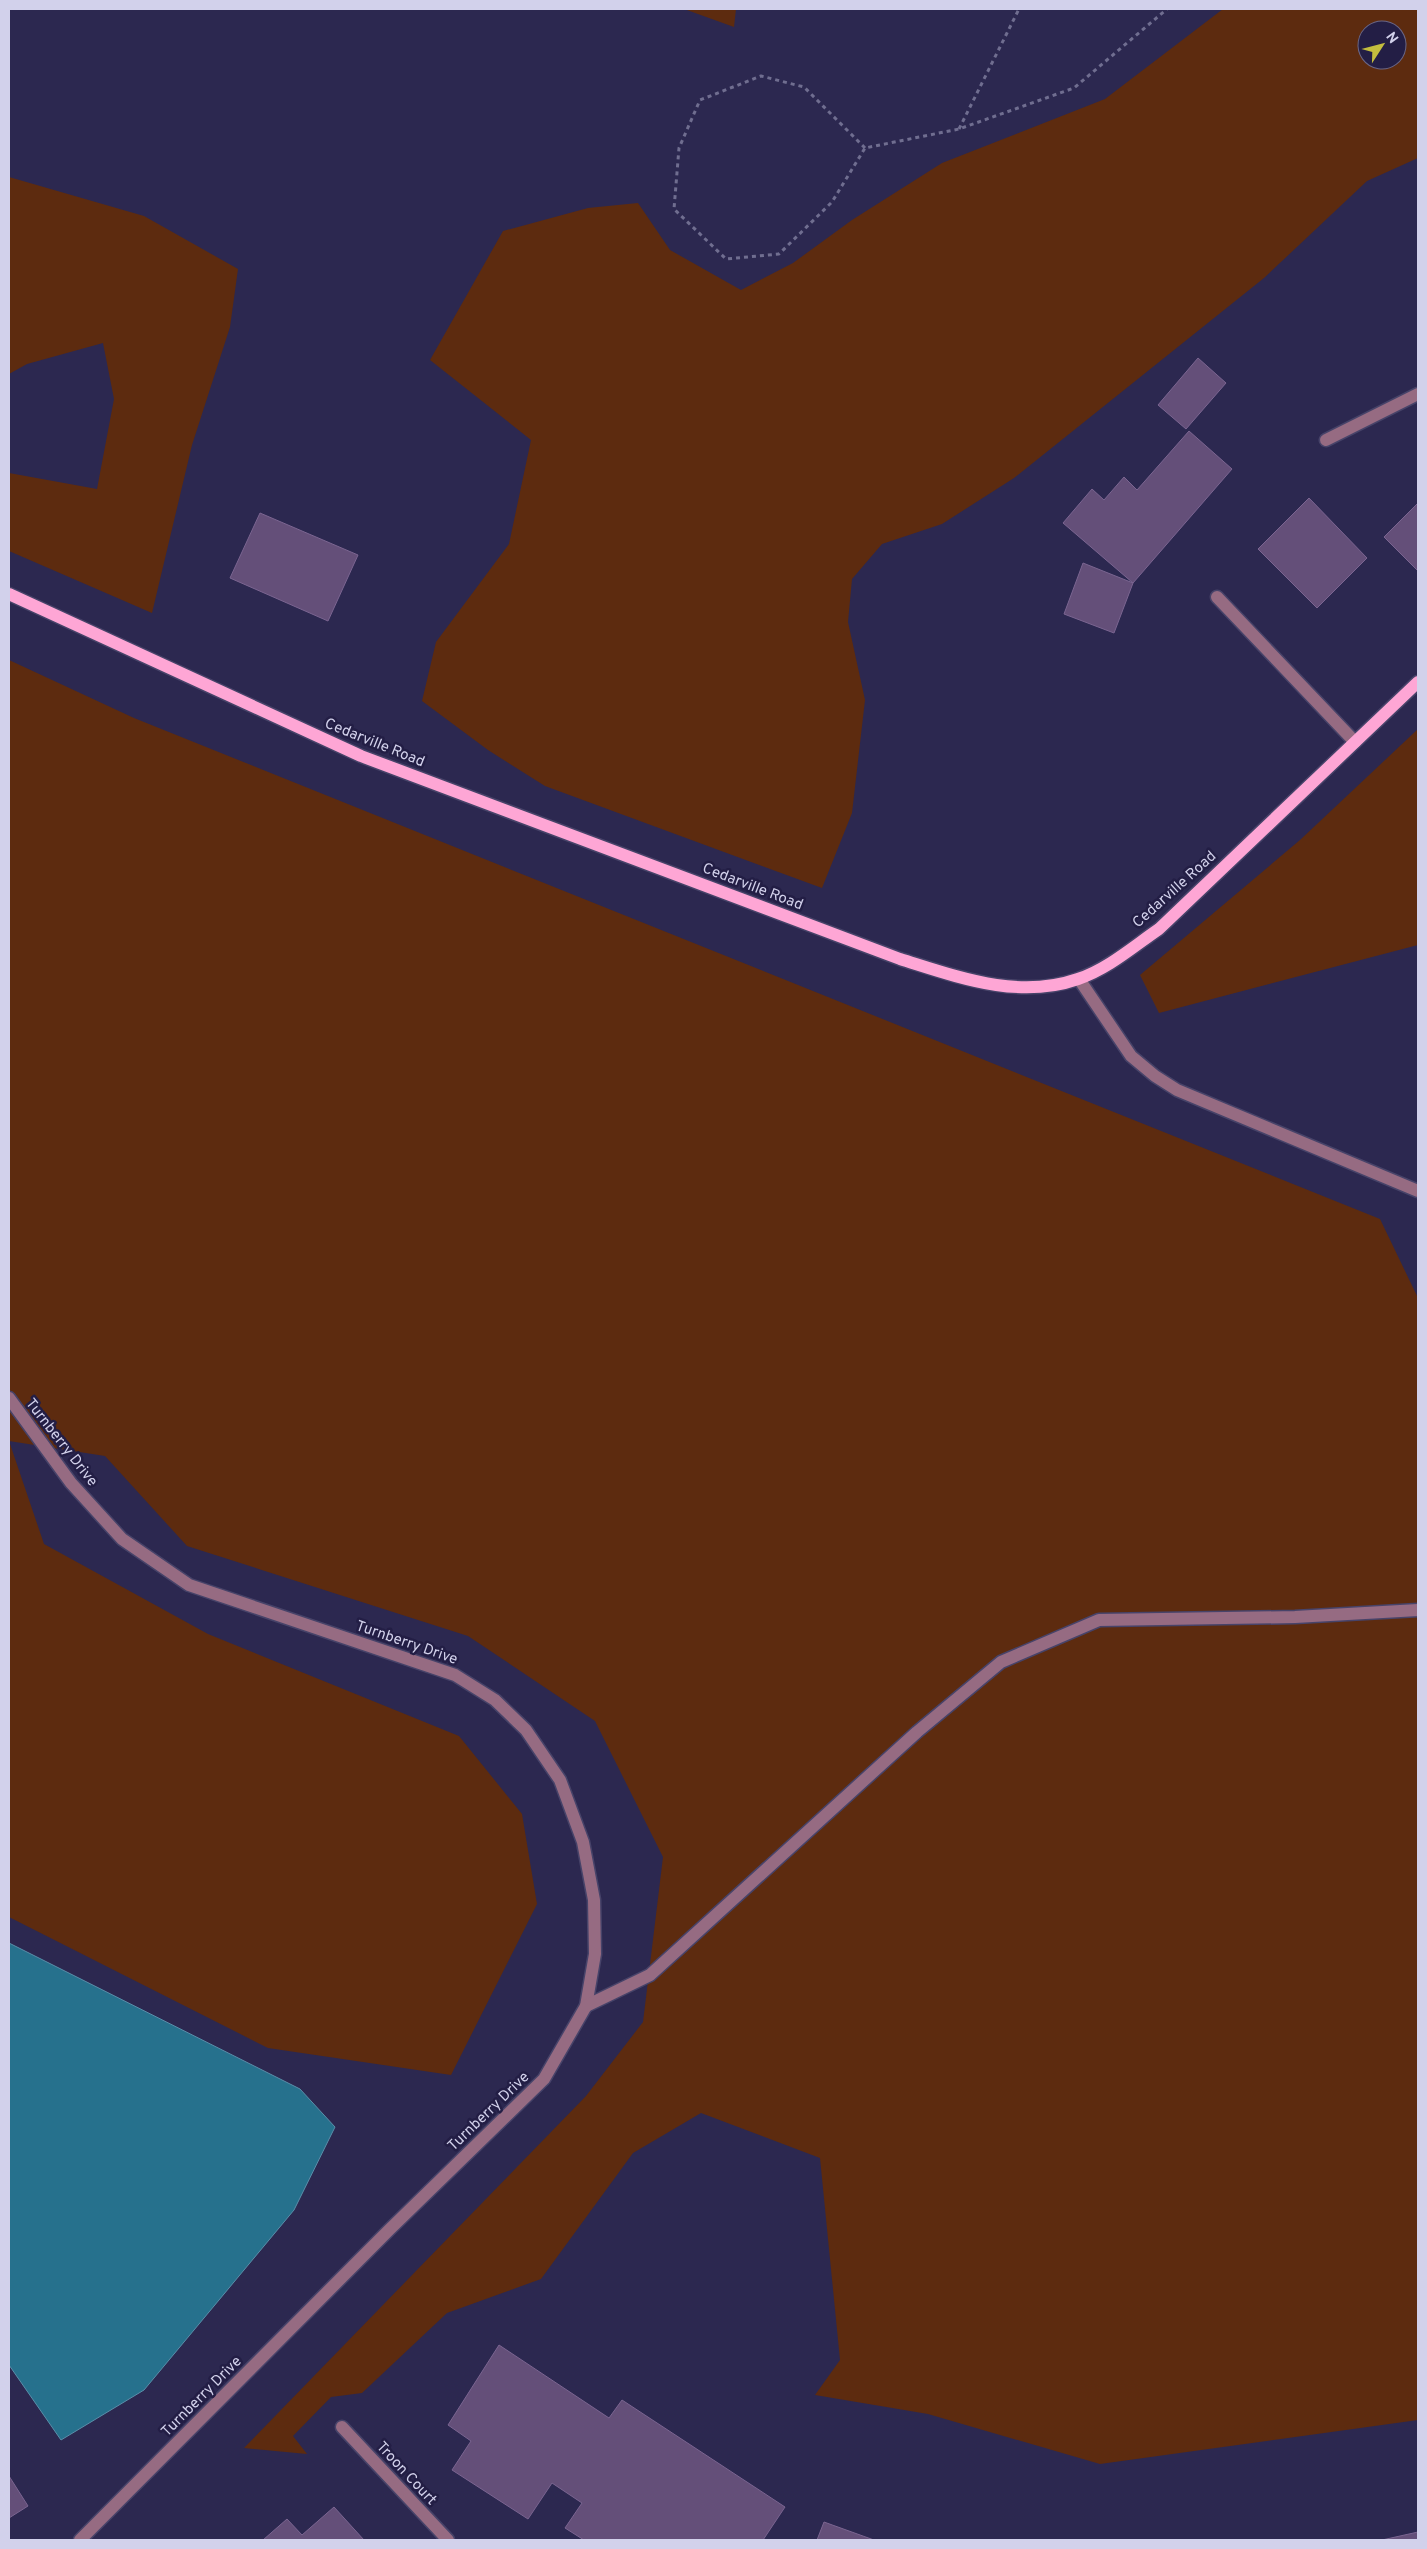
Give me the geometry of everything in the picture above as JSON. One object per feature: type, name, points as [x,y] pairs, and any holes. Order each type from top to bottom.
[{"type":"main road","name":"Cedarville Road","points":[[9,594],[361,756],[900,959],[981,984],[1042,988],[1079,979],[1119,957],[1159,929],[1418,682]]},
{"type":"street","points":[[1326,440],[1418,394]]},
{"type":"street","points":[[1217,597],[1355,742]]},
{"type":"street","points":[[1079,979],[1132,1056],[1177,1090],[1418,1191]]},
{"type":"street","name":"Turnberry Drive","points":[[9,1398],[71,1483],[122,1539],[189,1585],[455,1675],[495,1700],[526,1730],[560,1780],[583,1842],[594,1900],[595,1954],[586,2006],[544,2079],[390,2229],[80,2540]]},
{"type":"street","points":[[586,2006],[650,1976],[917,1732],[1001,1662],[1099,1620],[1295,1617],[1418,1610]]},
{"type":"street","name":"Troon Court","points":[[342,2428],[448,2540]]},
{"type":"path","points":[[959,129],[1018,9]]},
{"type":"path","points":[[865,148],[804,87],[761,76],[700,100],[679,148],[674,208],[726,259],[779,254],[832,202],[865,148],[959,129],[1074,88],[1167,9]]},
{"type":"shaded area","points":[[684,9],[736,9],[734,27]]},
{"type":"shaded area","points":[[1223,9],[1418,9],[1418,158],[1367,181],[1264,278],[1014,478],[942,524],[882,544],[852,579],[848,622],[865,700],[852,813],[822,888],[545,786],[488,750],[422,701],[436,642],[509,544],[531,440],[430,360],[503,231],[588,208],[638,203],[670,250],[741,290],[793,263],[852,220],[942,163],[1105,99]]},
{"type":"shaded area","points":[[9,177],[144,216],[238,269],[230,327],[192,445],[152,613],[9,551],[9,473],[97,489],[114,399],[103,343],[27,364],[9,374]]},
{"type":"shaded area","points":[[9,660],[134,718],[1380,1219],[1418,1298],[1418,2420],[1100,2464],[928,2414],[815,2395],[840,2360],[820,2158],[701,2113],[633,2153],[541,2279],[447,2313],[362,2393],[331,2397],[293,2436],[307,2454],[244,2448],[586,2096],[643,2022],[663,1857],[595,1721],[468,1636],[187,1546],[105,1456],[9,1441]]},
{"type":"shaded area","points":[[1418,729],[1418,945],[1159,1013],[1140,975],[1300,840]]},
{"type":"shaded area","points":[[9,1441],[44,1544],[208,1634],[459,1736],[522,1814],[537,1904],[451,2075],[268,2048],[9,1917]]},
{"type":"water","points":[[9,1943],[300,2089],[335,2127],[294,2210],[144,2390],[61,2440],[9,2365]]},
{"type":"building","points":[[1198,358],[1226,383],[1186,429],[1158,405]]},
{"type":"building","points":[[1189,431],[1232,469],[1133,583],[1063,523],[1092,489],[1104,500],[1124,477],[1137,490]]},
{"type":"building","points":[[1309,498],[1367,558],[1317,608],[1258,549]]},
{"type":"building","points":[[1418,503],[1418,571],[1384,537]]},
{"type":"building","points":[[260,513],[358,555],[328,621],[230,578]]},
{"type":"building","points":[[1083,563],[1133,583],[1114,633],[1064,614]]},
{"type":"building","points":[[499,2345],[609,2418],[622,2400],[785,2507],[763,2540],[584,2540],[565,2528],[582,2503],[552,2483],[528,2519],[452,2470],[471,2441],[448,2425]]},
{"type":"building","points":[[9,2476],[28,2506],[9,2518]]},
{"type":"building","points":[[334,2507],[364,2540],[263,2540],[287,2519],[302,2535]]},
{"type":"building","points":[[824,2522],[874,2540],[817,2540]]},
{"type":"building","points":[[1418,2532],[1418,2540],[1382,2540]]}]
